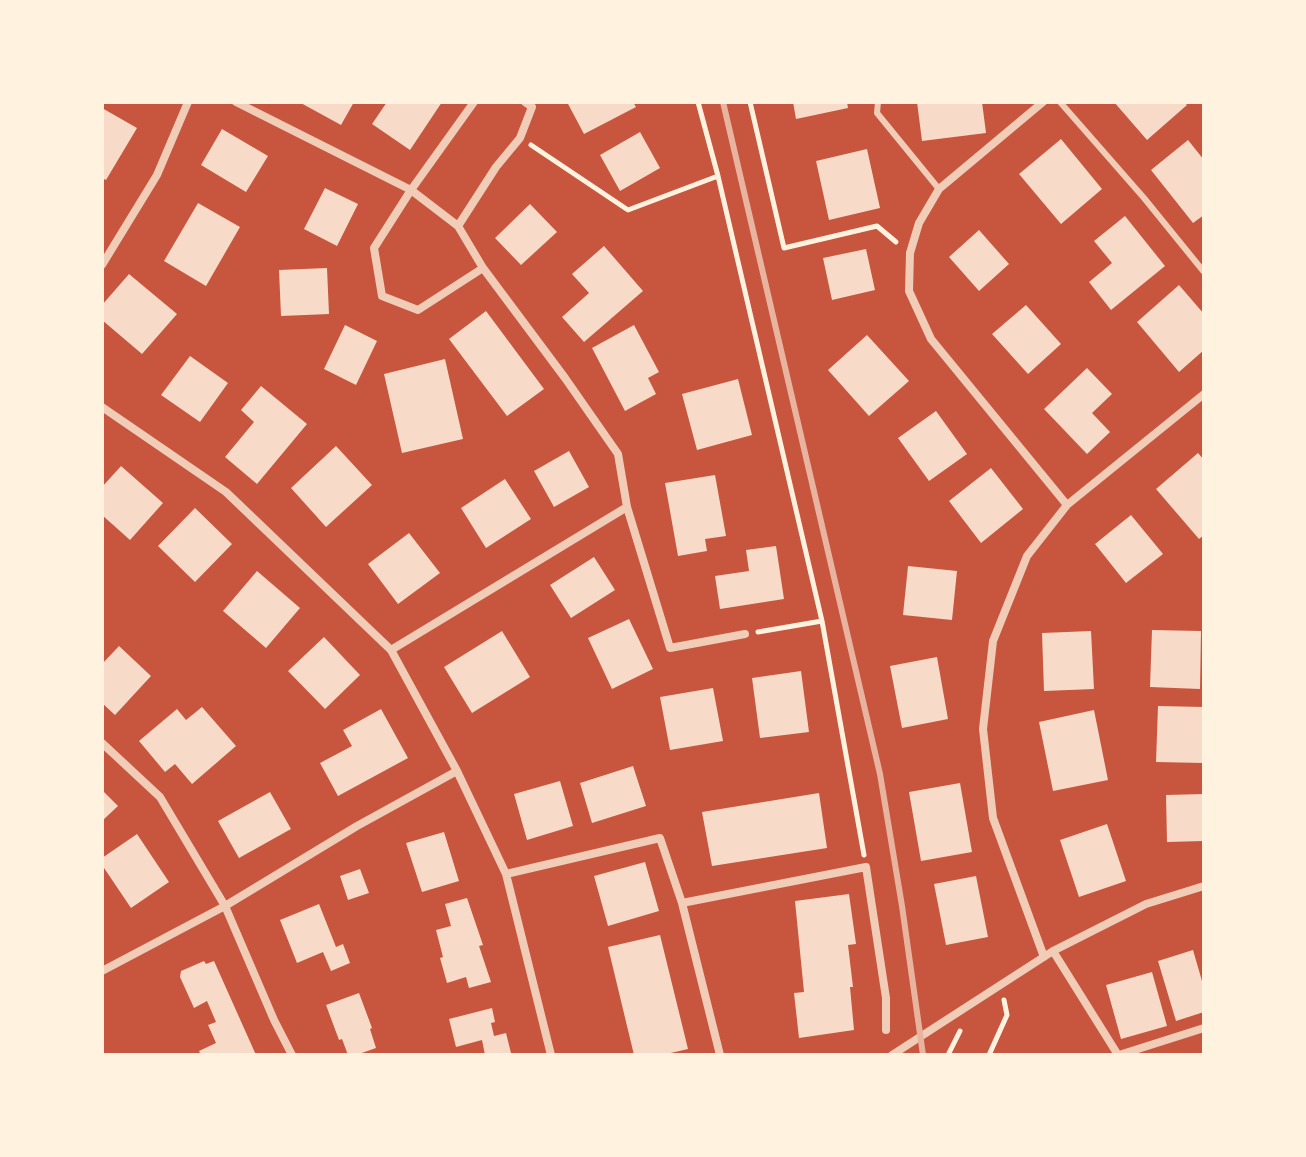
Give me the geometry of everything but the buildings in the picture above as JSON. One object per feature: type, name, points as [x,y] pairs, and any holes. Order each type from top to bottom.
[{"type":"street","points":[[102,265],[157,175],[188,102]]},
{"type":"street","points":[[236,102],[411,190],[458,226],[483,268],[618,454],[627,507],[670,648],[745,634]]},
{"type":"street","points":[[474,102],[374,248],[382,296],[418,310],[483,268]]},
{"type":"street","points":[[458,226],[496,167],[520,138],[532,107],[525,102]]},
{"type":"street","points":[[1043,102],[939,189],[919,223],[910,253],[909,291],[931,339],[1067,505]]},
{"type":"street","points":[[1044,957],[993,818],[983,729],[993,641],[1027,556],[1067,505],[1204,394]]},
{"type":"street","points":[[102,407],[226,492],[391,650],[457,771],[506,874],[551,1055]]},
{"type":"street","points":[[391,650],[627,507]]},
{"type":"street","points":[[102,743],[160,797],[225,906],[292,1055]]},
{"type":"street","points":[[102,971],[225,906],[357,826],[457,771]]},
{"type":"street","points":[[506,874],[660,838],[682,903],[720,1055]]},
{"type":"street","points":[[682,903],[866,867],[886,998],[886,1030]]},
{"type":"street","points":[[892,1055],[1053,951],[1146,904],[1204,886]]},
{"type":"street","points":[[1053,951],[1119,1055],[1204,1028]]},
{"type":"lane","points":[[878,102],[877,113],[939,189]]},
{"type":"lane","points":[[1060,102],[1204,272]]},
{"type":"path","points":[[698,102],[822,621],[866,867]]},
{"type":"path","points":[[750,102],[784,248],[877,226],[910,253]]},
{"type":"path","points":[[520,138],[628,210],[718,176]]},
{"type":"path","points":[[745,634],[822,621]]},
{"type":"path","points":[[989,1055],[1007,1015],[1000,986]]},
{"type":"railway","points":[[723,102],[880,774],[923,1055]]}]
